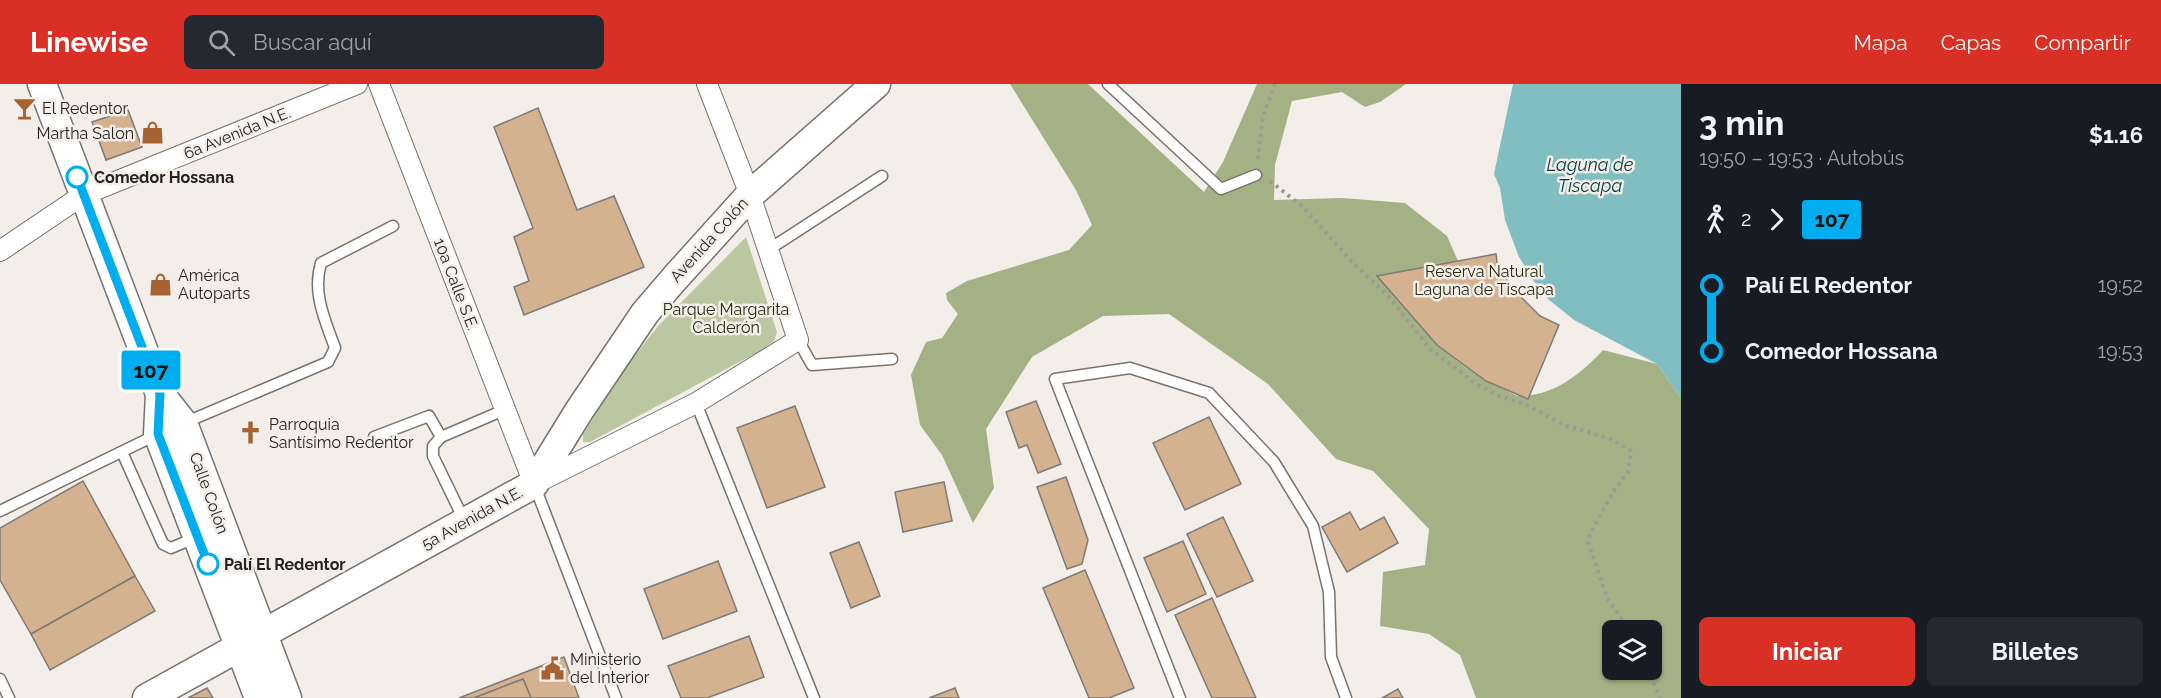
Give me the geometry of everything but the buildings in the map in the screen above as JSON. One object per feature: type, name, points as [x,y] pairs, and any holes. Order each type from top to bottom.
[{"type":"main road","name":"Calle Colón","points":[[42,84],[160,394],[198,537],[251,642],[287,698]]},
{"type":"main road","name":"Avenida Colón","points":[[534,484],[579,411],[645,313],[750,195],[876,84]]},
{"type":"main road","name":"Calle Colón","points":[[170,429],[251,642],[259,698]]},
{"type":"main road","name":"5a Avenida N.E.","points":[[147,698],[534,484]]},
{"type":"street","name":"6a Avenida N.E.","points":[[0,250],[83,195],[357,84]]},
{"type":"street","name":"10a Calle S.E.","points":[[379,84],[534,484]]},
{"type":"street","points":[[707,84],[750,195],[798,340]]},
{"type":"street","name":"5a Avenida N.E.","points":[[534,484],[696,403],[798,340]]},
{"type":"lane","points":[[1108,84],[1221,189],[1256,175]]},
{"type":"lane","points":[[768,250],[882,176]]},
{"type":"lane","points":[[0,511],[170,429],[328,362],[335,348],[319,302],[316,280],[321,263],[393,226]]},
{"type":"lane","points":[[798,340],[812,365],[892,359]]},
{"type":"lane","points":[[1180,698],[1055,379],[1130,368],[1209,393],[1274,462],[1313,526],[1329,592],[1331,657],[1346,698]]},
{"type":"lane","points":[[696,403],[814,698]]},
{"type":"lane","points":[[465,522],[433,456],[433,446],[441,436],[504,410]]},
{"type":"lane","points":[[374,437],[429,416],[441,436]]},
{"type":"lane","points":[[122,452],[163,544],[171,548],[198,537]]},
{"type":"lane","points":[[534,484],[616,698]]},
{"type":"lane","points":[[0,679],[9,698]]},
{"type":"path","points":[[1275,84],[1263,116],[1256,175],[1275,183],[1303,207],[1352,262],[1390,298],[1430,349],[1497,395],[1527,405],[1564,425],[1611,439],[1631,451],[1628,472],[1613,492],[1591,532],[1588,543],[1608,600],[1623,620]]},
{"type":"path","points":[[1653,680],[1660,698]]},
{"type":"green space","points":[[1010,84],[1088,84],[1204,192],[1223,162],[1257,84],[1406,84],[1380,102],[1365,107],[1342,92],[1292,101],[1275,165],[1274,200],[1342,198],[1405,203],[1447,236],[1458,261],[1377,276],[1434,340],[1466,368],[1514,394],[1532,395],[1556,388],[1586,367],[1603,350],[1657,364],[1681,398],[1681,698],[1476,698],[1460,655],[1429,634],[1380,626],[1383,572],[1425,565],[1429,529],[1373,471],[1336,459],[1268,384],[1169,314],[1103,316],[1032,357],[986,429],[994,488],[973,523],[942,455],[920,425],[911,375],[926,342],[942,338],[958,314],[947,300],[946,293],[967,281],[1069,250],[1092,225],[1076,190]]},
{"type":"green space","name":"Parque Margarita Calderón","points":[[746,237],[777,332],[774,341],[758,352],[590,442],[583,442],[583,435],[619,375],[659,325]]},
{"type":"water","name":"Laguna de Tiscapa","points":[[1513,84],[1681,84],[1681,398],[1657,364],[1574,320],[1548,299],[1519,257],[1505,220],[1500,188],[1494,174]]},
{"type":"bus line","name":"107","points":[[77,177],[160,394],[158,434],[208,564]]},
{"type":"place","name":"El Redentor","points":[[24,108]]},
{"type":"place","name":"Martha Salon","points":[[152,133]]},
{"type":"place","name":"Comedor Hossana","points":[[77,177]]},
{"type":"place","name":"América Autoparts","points":[[160,284]]},
{"type":"place","name":"Parroquia Santísimo Redentor","points":[[251,433]]},
{"type":"place","name":"Palí El Redentor","points":[[208,564]]},
{"type":"place","name":"Ministerio del Interior","points":[[552,668]]},
{"type":"park label","name":"Reserva Natural Laguna de Tiscapa","points":[[1484,280]]}]
